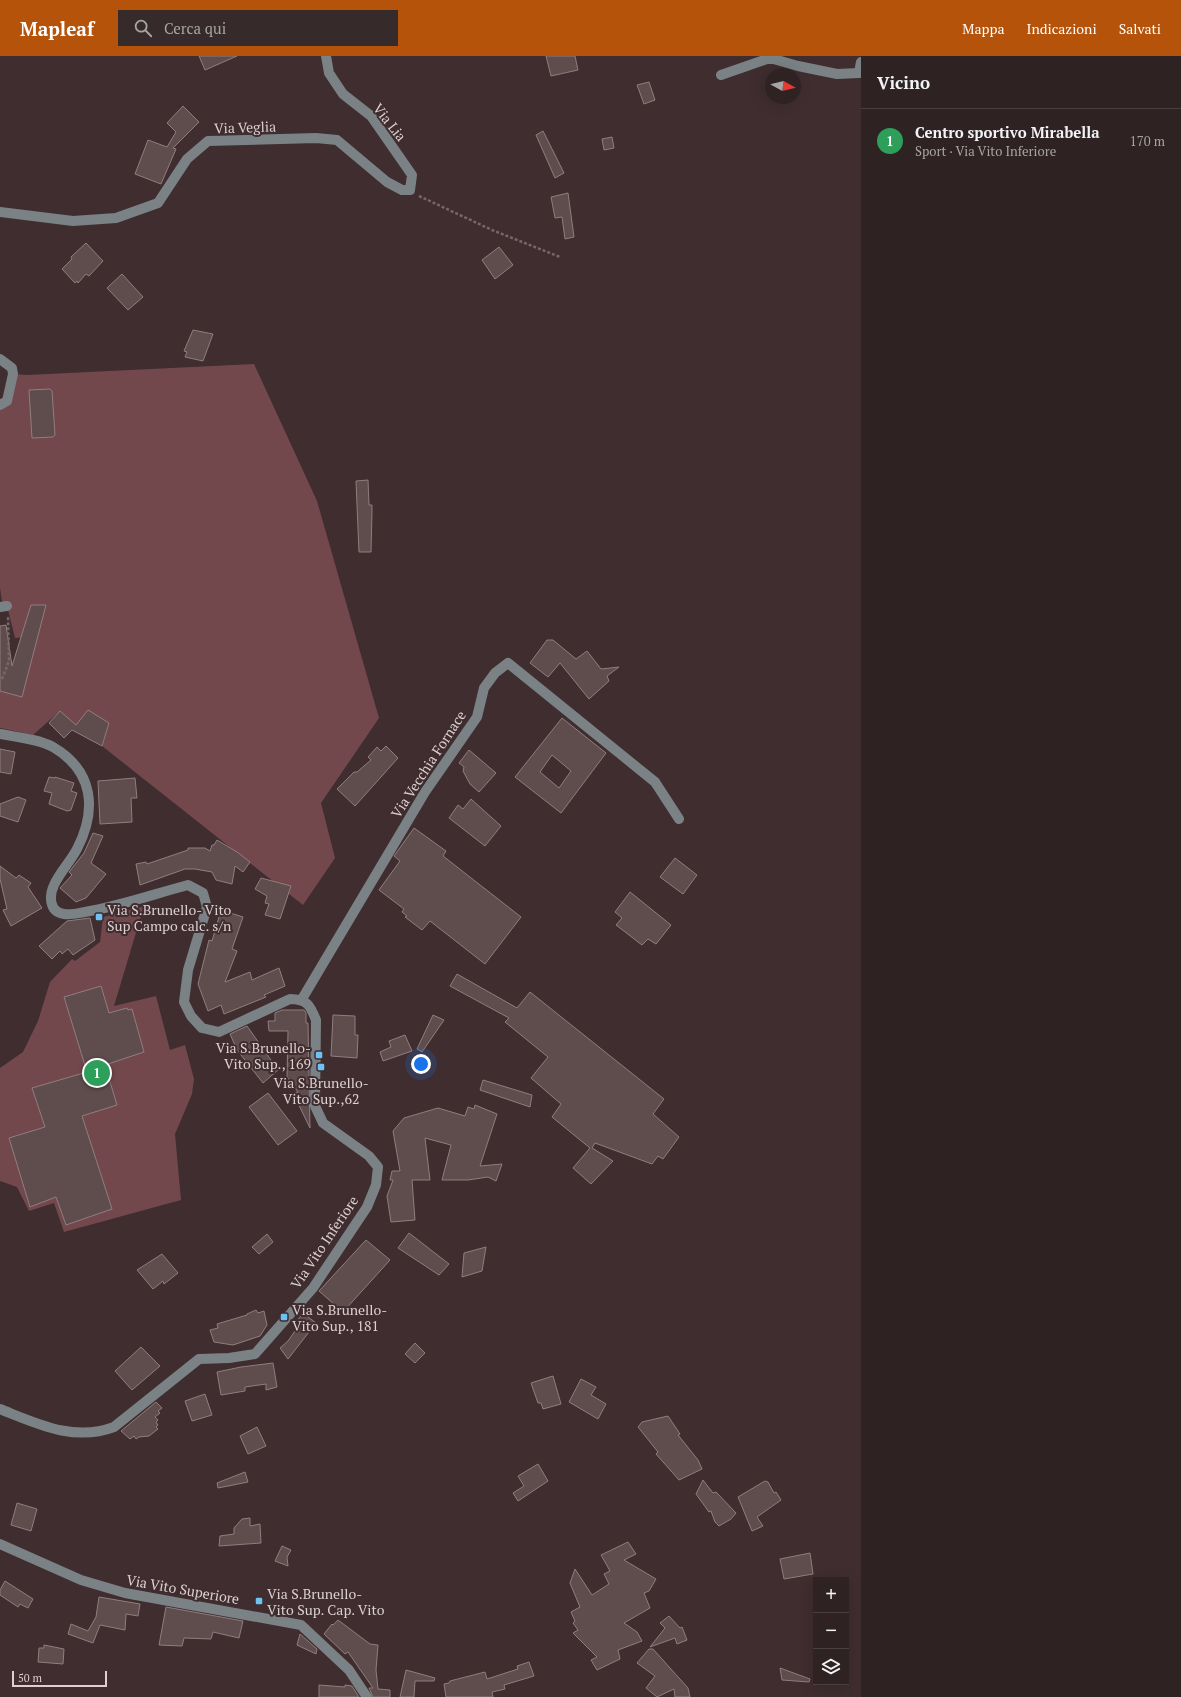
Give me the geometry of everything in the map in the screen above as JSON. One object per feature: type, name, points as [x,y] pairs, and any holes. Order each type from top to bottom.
[{"type":"street","name":"Via Lia","points":[[326,56],[328,73],[343,94],[371,116],[412,175],[410,190]]},
{"type":"street","points":[[721,75],[770,58],[798,66],[837,74],[859,73],[861,62]]},
{"type":"street","name":"Via Veglia","points":[[0,212],[73,221],[116,218],[158,203],[187,159],[208,141],[316,138],[337,140],[386,182],[402,190],[410,190]]},
{"type":"street","points":[[0,359],[12,368],[13,374],[7,401],[0,405]]},
{"type":"street","name":"Via Vecchia Fornace","points":[[302,999],[425,792],[476,717],[484,688],[495,673],[508,663],[655,782],[679,819]]},
{"type":"street","points":[[0,734],[52,747],[71,762],[80,772],[87,786],[90,804],[87,825],[76,850],[54,886],[51,895],[51,903],[54,909],[65,914],[97,910],[188,885],[203,893],[207,907],[188,970],[184,1002],[191,1016],[202,1028],[219,1032],[290,999],[302,999]]},
{"type":"street","name":"Via Vito Inferiore","points":[[0,1409],[54,1430],[99,1433],[114,1427],[200,1359],[229,1358],[255,1354],[313,1288],[367,1207],[376,1185],[378,1167],[369,1156],[323,1124],[315,1106],[316,1020],[312,1008],[302,999]]},
{"type":"street","name":"Via Vito Superiore","points":[[0,1544],[81,1580],[125,1593],[301,1625],[349,1670],[367,1697]]},
{"type":"path","points":[[410,190],[424,199],[485,227],[560,256]]},
{"type":"path","points":[[2,679],[9,661],[3,607]]},
{"type":"shaded area","points":[[254,364],[317,501],[379,718],[321,803],[335,858],[303,905],[102,746],[109,724],[75,726],[60,711],[33,735],[0,728],[0,691],[27,637],[15,638],[7,606],[2,602],[0,588],[0,405],[13,374],[27,375]]},
{"type":"shaded area","points":[[144,906],[114,1006],[156,996],[170,1050],[185,1045],[194,1079],[192,1094],[175,1134],[181,1200],[64,1232],[54,1203],[29,1211],[17,1187],[0,1181],[0,1068],[23,1052],[38,1021],[50,982],[72,959],[75,961],[100,942],[103,917]]},
{"type":"building","points":[[199,56],[237,56],[205,70]]},
{"type":"building","points":[[546,56],[575,56],[578,70],[551,76]]},
{"type":"building","points":[[649,82],[655,100],[644,104],[637,85]]},
{"type":"building","points":[[183,106],[199,122],[173,148],[176,149],[161,184],[135,174],[148,140],[167,147],[176,132],[167,123]]},
{"type":"building","points":[[543,131],[564,173],[555,178],[536,135]]},
{"type":"building","points":[[612,137],[614,148],[604,150],[602,139]]},
{"type":"building","points":[[568,193],[574,237],[565,239],[562,217],[555,218],[551,197]]},
{"type":"building","points":[[86,243],[103,261],[89,276],[86,274],[78,283],[77,281],[75,283],[62,269],[72,259],[71,257]]},
{"type":"building","points":[[499,247],[513,265],[495,279],[482,260]]},
{"type":"building","points":[[122,274],[143,297],[128,310],[107,288]]},
{"type":"building","points":[[193,330],[213,334],[203,361],[185,357],[187,352],[184,351]]},
{"type":"building","points":[[50,389],[52,391],[55,435],[53,437],[32,438],[29,390]]},
{"type":"building","points":[[368,480],[369,505],[372,505],[371,552],[359,552],[356,481]]},
{"type":"building","points":[[31,605],[46,605],[22,697],[0,691],[0,626],[6,625],[12,666]]},
{"type":"building","points":[[547,640],[553,640],[576,659],[587,651],[601,669],[619,667],[607,676],[609,681],[589,699],[560,663],[548,677],[530,663]]},
{"type":"building","points":[[88,710],[109,723],[102,746],[72,730],[64,738],[49,723],[60,711],[76,725]]},
{"type":"building","points":[[562,718],[606,753],[561,813],[515,777]],"holes":[[[552,755],[571,771],[559,788],[540,772]]]},
{"type":"building","points":[[386,746],[398,758],[355,806],[337,789],[354,772],[357,772],[371,760],[368,757],[377,747],[381,751]]},
{"type":"building","points":[[0,749],[15,752],[11,774],[0,772]]},
{"type":"building","points":[[469,750],[496,773],[479,792],[470,784],[463,771],[464,767],[459,763]]},
{"type":"building","points":[[49,777],[55,777],[74,783],[71,791],[77,793],[71,810],[67,811],[49,804],[52,793],[44,791]]},
{"type":"building","points":[[135,778],[137,798],[131,798],[132,822],[100,824],[98,781]]},
{"type":"building","points":[[18,797],[26,800],[18,822],[0,816],[0,804]]},
{"type":"building","points":[[471,799],[501,826],[485,846],[449,818],[458,805],[463,809]]},
{"type":"building","points":[[414,828],[446,851],[443,856],[521,917],[485,964],[430,921],[422,930],[405,917],[407,916],[402,912],[404,909],[379,890],[400,861],[394,856]]},
{"type":"building","points":[[93,833],[103,836],[91,863],[106,874],[86,898],[76,902],[60,888],[72,875],[69,872],[84,853]]},
{"type":"building","points":[[217,840],[250,862],[243,872],[235,866],[232,884],[216,880],[212,872],[185,869],[140,885],[136,864],[146,862],[147,864],[188,850],[188,848],[205,848],[210,851],[212,845],[214,845]]},
{"type":"building","points":[[675,858],[697,875],[683,894],[660,877]]},
{"type":"building","points":[[0,866],[16,878],[19,875],[31,883],[28,887],[42,908],[11,926],[3,910],[7,909],[0,879]]},
{"type":"building","points":[[261,878],[291,886],[280,919],[265,915],[269,904],[265,903],[267,896],[255,889]]},
{"type":"building","points":[[630,892],[671,925],[656,944],[648,939],[642,945],[616,925],[622,918],[615,912]]},
{"type":"building","points":[[221,910],[243,917],[232,949],[237,951],[225,982],[250,972],[252,980],[279,968],[285,986],[264,995],[266,997],[224,1014],[221,1005],[208,1011],[198,984],[209,940],[212,941]]},
{"type":"building","points":[[90,918],[95,940],[73,955],[68,949],[62,954],[60,951],[52,959],[39,946],[67,921]]},
{"type":"building","points":[[457,974],[517,1008],[530,992],[664,1099],[653,1114],[679,1137],[663,1159],[658,1156],[652,1164],[595,1143],[592,1148],[613,1161],[591,1184],[573,1168],[590,1148],[552,1117],[561,1104],[531,1078],[548,1057],[505,1022],[509,1018],[450,986]]},
{"type":"building","points":[[101,986],[109,1013],[127,1008],[128,1010],[132,1009],[144,1052],[105,1065],[117,1105],[82,1116],[112,1209],[66,1225],[56,1197],[30,1207],[9,1138],[45,1127],[32,1088],[87,1072],[64,997]]},
{"type":"building","points":[[282,1010],[304,1010],[306,1013],[306,1023],[308,1023],[310,1128],[293,1093],[298,1092],[287,1077],[288,1031],[269,1031],[268,1021],[275,1021],[275,1013]]},
{"type":"building","points":[[333,1015],[355,1016],[355,1035],[358,1035],[357,1058],[331,1056]]},
{"type":"building","points":[[433,1015],[444,1020],[422,1052],[417,1049]]},
{"type":"building","points":[[247,1026],[278,1070],[263,1083],[237,1050],[230,1034]]},
{"type":"building","points":[[405,1035],[412,1051],[383,1061],[380,1052],[391,1047],[389,1041]]},
{"type":"building","points":[[483,1080],[532,1095],[530,1107],[480,1090]]},
{"type":"building","points":[[268,1093],[297,1131],[278,1145],[249,1107]]},
{"type":"building","points":[[475,1105],[497,1114],[480,1166],[502,1164],[496,1181],[488,1177],[468,1180],[442,1180],[451,1145],[425,1138],[430,1180],[412,1180],[415,1220],[391,1222],[387,1196],[393,1180],[390,1180],[392,1171],[400,1171],[393,1131],[404,1118],[438,1108],[465,1116],[468,1107],[474,1109]]},
{"type":"building","points":[[409,1233],[449,1264],[439,1275],[398,1248]]},
{"type":"building","points":[[267,1234],[273,1242],[259,1254],[252,1247]]},
{"type":"building","points":[[366,1240],[390,1260],[343,1312],[319,1291]]},
{"type":"building","points":[[486,1247],[482,1271],[462,1277],[464,1253]]},
{"type":"building","points":[[162,1254],[178,1273],[164,1284],[163,1281],[153,1289],[137,1270]]},
{"type":"building","points":[[256,1310],[258,1313],[264,1311],[267,1325],[260,1336],[233,1345],[214,1342],[210,1330],[218,1328],[217,1324],[247,1315]]},
{"type":"building","points":[[303,1313],[316,1323],[288,1359],[280,1348],[288,1341],[300,1324],[297,1321]]},
{"type":"building","points":[[415,1343],[425,1353],[415,1363],[405,1354]]},
{"type":"building","points":[[141,1347],[160,1366],[132,1390],[115,1371]]},
{"type":"building","points":[[273,1363],[277,1387],[266,1390],[266,1384],[245,1387],[245,1391],[221,1395],[217,1372]]},
{"type":"building","points":[[553,1376],[561,1404],[543,1409],[541,1403],[538,1403],[531,1383]]},
{"type":"building","points":[[581,1379],[596,1387],[591,1395],[606,1404],[598,1419],[569,1402]]},
{"type":"building","points":[[205,1394],[212,1415],[192,1421],[185,1401]]},
{"type":"building","points":[[156,1402],[162,1408],[158,1411],[160,1413],[155,1417],[158,1420],[156,1422],[158,1425],[156,1427],[158,1429],[149,1436],[139,1437],[136,1439],[134,1436],[130,1439],[121,1431]]},
{"type":"building","points":[[668,1416],[680,1434],[678,1435],[698,1460],[702,1469],[679,1480],[656,1454],[658,1452],[638,1427],[642,1422]]},
{"type":"building","points":[[257,1427],[266,1446],[248,1454],[240,1436]]},
{"type":"building","points":[[538,1464],[548,1481],[518,1501],[513,1493],[524,1486],[518,1476]]},
{"type":"building","points":[[245,1472],[248,1482],[218,1488],[217,1483]]},
{"type":"building","points":[[703,1480],[713,1493],[716,1492],[736,1513],[731,1519],[719,1526],[715,1522],[711,1511],[709,1512],[696,1494]]},
{"type":"building","points":[[765,1481],[768,1482],[774,1493],[776,1492],[781,1500],[757,1517],[763,1526],[752,1531],[738,1497]]},
{"type":"building","points":[[17,1503],[37,1509],[31,1531],[11,1525]]},
{"type":"building","points":[[250,1518],[250,1526],[260,1524],[261,1543],[219,1546],[220,1536],[234,1534],[234,1528],[242,1519]]},
{"type":"building","points":[[628,1542],[636,1554],[624,1560],[656,1579],[649,1591],[644,1593],[650,1608],[624,1623],[637,1632],[642,1641],[618,1650],[620,1659],[597,1670],[591,1660],[597,1657],[573,1633],[578,1630],[573,1623],[575,1621],[571,1612],[580,1607],[570,1583],[575,1569],[592,1595],[609,1584],[604,1574],[610,1571],[601,1555]]},
{"type":"building","points":[[282,1546],[291,1550],[287,1557],[288,1566],[275,1561]]},
{"type":"building","points":[[810,1553],[813,1574],[784,1579],[780,1559]]},
{"type":"building","points":[[5,1581],[33,1599],[28,1608],[20,1604],[18,1607],[0,1595],[0,1590]]},
{"type":"building","points":[[99,1597],[140,1604],[138,1616],[126,1614],[125,1630],[100,1625],[93,1643],[68,1634],[71,1624],[88,1631],[96,1617]]},
{"type":"building","points":[[166,1607],[243,1621],[239,1638],[213,1632],[211,1639],[184,1638],[182,1646],[159,1645]]},
{"type":"building","points":[[669,1616],[680,1628],[682,1627],[687,1640],[677,1644],[675,1638],[650,1647],[665,1628],[660,1623]]},
{"type":"building","points":[[338,1620],[370,1644],[378,1645],[376,1670],[378,1689],[390,1690],[390,1697],[373,1697],[369,1688],[373,1688],[348,1652],[345,1654],[324,1634],[332,1624],[333,1625]]},
{"type":"building","points":[[300,1634],[317,1649],[316,1654],[297,1645]]},
{"type":"building","points":[[44,1645],[64,1649],[63,1664],[38,1662],[39,1648],[44,1648]]},
{"type":"building","points":[[649,1649],[653,1649],[688,1688],[690,1697],[675,1697],[674,1689],[657,1697],[646,1688],[655,1676],[637,1663]]},
{"type":"building","points":[[529,1662],[534,1676],[504,1685],[505,1689],[492,1692],[493,1697],[446,1697],[444,1684],[449,1683],[450,1681],[485,1672],[487,1679],[518,1669],[517,1666]]},
{"type":"building","points":[[780,1668],[810,1679],[809,1682],[782,1680]]},
{"type":"building","points":[[406,1670],[435,1678],[434,1681],[415,1681],[414,1697],[400,1697]]},
{"type":"building","points":[[319,1685],[345,1687],[345,1685],[352,1686],[359,1697],[319,1697]]},
{"type":"place","name":"Via S.Brunello- Vito Sup Campo calc. s/n","points":[[99,917]]},
{"type":"place","name":"Via S.Brunello- Vito Sup., 169","points":[[319,1055]]},
{"type":"place","name":"Via S.Brunello- Vito Sup.,62","points":[[321,1067]]},
{"type":"place","name":"Centro sportivo Mirabella","points":[[97,1073]]},
{"type":"place","name":"Via S.Brunello- Vito Sup., 181","points":[[284,1317]]},
{"type":"place","name":"Via S.Brunello- Vito Sup. Cap. Vito","points":[[259,1601]]}]
